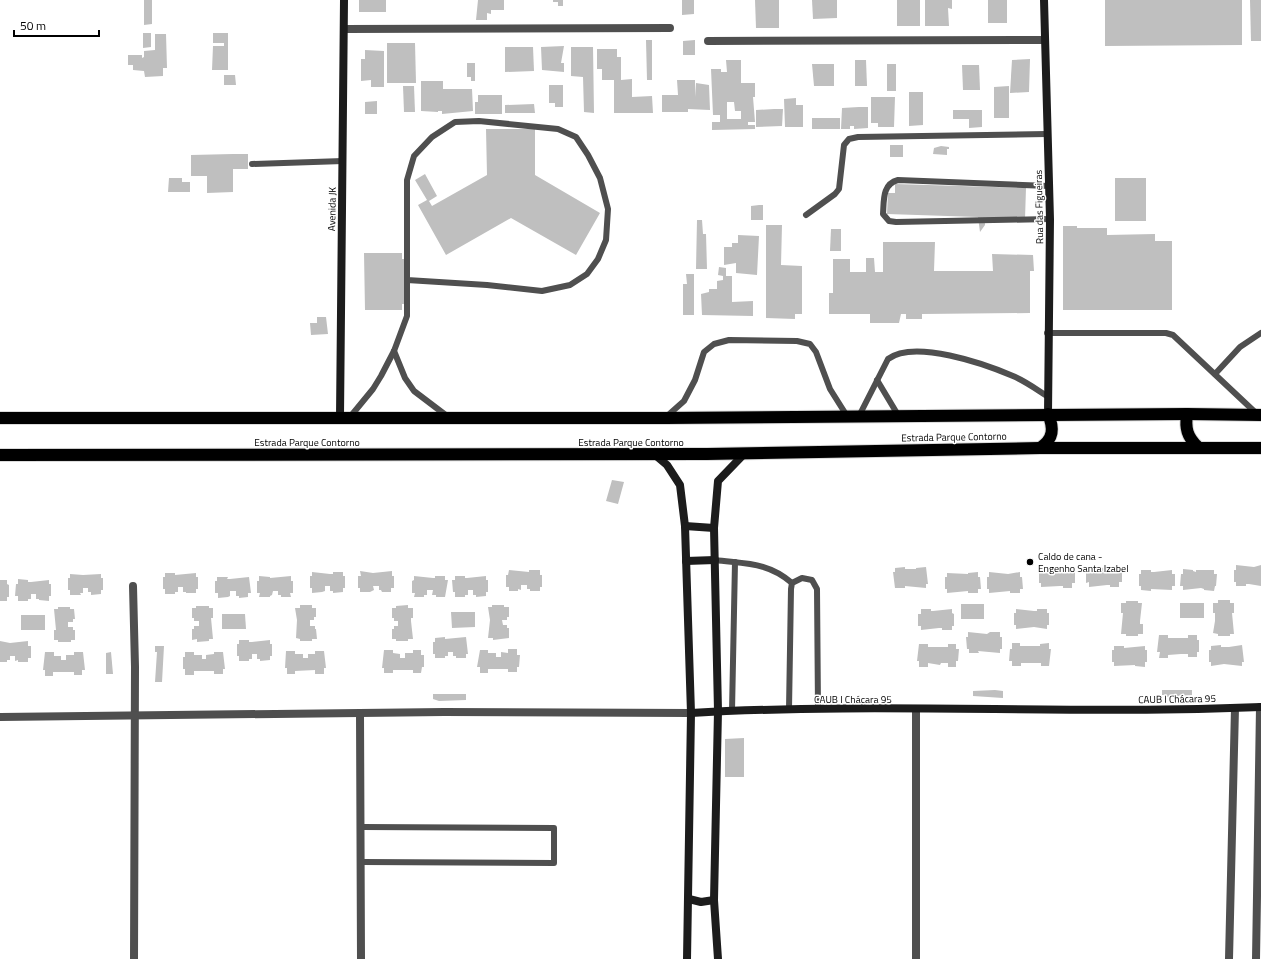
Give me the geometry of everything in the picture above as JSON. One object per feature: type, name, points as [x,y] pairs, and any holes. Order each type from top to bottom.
[{"type":"highway","points":[[0,418],[664,418],[1048,414],[1260,415]]},
{"type":"highway","points":[[1040,448],[1050,439],[1052,433],[1053,426],[1048,414]]},
{"type":"highway","points":[[1187,414],[1187,432],[1191,441],[1198,448]]},
{"type":"highway","name":"Estrada Parque Contorno","points":[[0,454],[654,454],[1040,448],[1261,448]]},
{"type":"street","name":"Avenida JK","points":[[344,0],[343,161],[345,417]]},
{"type":"street","name":"Rua das Figueiras","points":[[1044,0],[1050,219],[1047,333],[1048,414]]},
{"type":"street","points":[[344,29],[670,28]]},
{"type":"street","points":[[708,41],[1044,40]]},
{"type":"street","points":[[718,959],[714,900],[718,711],[714,528],[718,481],[745,453]]},
{"type":"street","points":[[654,454],[667,465],[680,485],[685,526],[691,713],[687,959]]},
{"type":"street","points":[[685,526],[714,528]]},
{"type":"street","points":[[686,561],[715,560]]},
{"type":"street","points":[[133,586],[134,959]]},
{"type":"street","points":[[1256,959],[1260,707]]},
{"type":"street","name":"CAUB I Chácara 95","points":[[691,713],[789,709],[1173,710],[1260,707]]},
{"type":"street","points":[[1229,959],[1235,708]]},
{"type":"street","points":[[916,710],[916,959]]},
{"type":"street","points":[[0,717],[360,713],[691,713]]},
{"type":"street","points":[[360,713],[362,827],[361,959]]},
{"type":"street","points":[[689,899],[701,902],[709,902],[714,900]]},
{"type":"lane","points":[[345,417],[373,389],[394,351],[407,316],[407,280],[407,180],[414,156],[432,137],[455,122],[479,121],[558,129],[576,138],[588,155],[600,178],[608,210],[606,240],[598,259],[587,274],[570,285],[542,291],[488,285],[407,280]]},
{"type":"lane","points":[[806,215],[835,194],[839,189],[844,145],[850,139],[858,137],[1047,134]]},
{"type":"lane","points":[[252,164],[343,161]]},
{"type":"lane","points":[[1049,186],[892,181],[885,192],[883,214],[890,221],[896,222],[1050,219]]},
{"type":"lane","points":[[1047,333],[1166,332],[1180,341],[1260,415]]},
{"type":"lane","points":[[1215,374],[1240,347],[1261,333]]},
{"type":"lane","points":[[664,418],[684,401],[695,380],[698,366],[704,352],[714,344],[729,340],[797,341],[810,344],[816,352],[830,389],[853,416],[878,380],[888,359],[895,354],[906,351],[935,351],[996,369],[1048,396]]},
{"type":"lane","points":[[394,351],[405,378],[414,391],[449,417]]},
{"type":"lane","points":[[878,380],[898,416]]},
{"type":"lane","points":[[715,560],[762,565],[782,574],[792,583]]},
{"type":"lane","points":[[732,711],[734,562]]},
{"type":"lane","points":[[792,583],[802,578],[812,580],[816,589],[818,709]]},
{"type":"lane","points":[[789,709],[792,583]]},
{"type":"lane","points":[[362,827],[554,828],[554,863],[362,862]]},
{"type":"building","points":[[144,0],[152,0],[152,24],[144,25]]},
{"type":"building","points":[[359,0],[386,0],[386,12],[359,12]]},
{"type":"building","points":[[478,0],[504,0],[504,10],[491,10],[491,14],[487,13],[487,20],[476,20]]},
{"type":"building","points":[[553,0],[563,0],[563,6],[558,6],[558,2],[553,2]]},
{"type":"building","points":[[682,0],[694,0],[694,14],[682,15]]},
{"type":"building","points":[[755,0],[779,0],[779,28],[756,28]]},
{"type":"building","points":[[812,0],[837,0],[837,18],[813,19]]},
{"type":"building","points":[[897,0],[920,0],[920,26],[897,26]]},
{"type":"building","points":[[925,0],[952,0],[952,9],[948,8],[949,26],[925,26]]},
{"type":"building","points":[[988,0],[1007,0],[1007,23],[988,23]]},
{"type":"building","points":[[1105,0],[1242,0],[1242,45],[1105,46]]},
{"type":"building","points":[[1250,0],[1261,0],[1261,41],[1251,41]]},
{"type":"building","points":[[143,33],[151,33],[151,47],[143,48]]},
{"type":"building","points":[[213,33],[228,33],[228,70],[212,70],[213,46],[224,46],[224,43],[213,43]]},
{"type":"building","points":[[155,34],[166,34],[167,68],[163,68],[163,76],[145,77],[144,71],[133,70],[133,65],[128,65],[128,55],[142,55],[142,58],[144,57],[144,51],[155,50]]},
{"type":"building","points":[[646,40],[652,40],[652,80],[647,80]]},
{"type":"building","points":[[695,40],[695,55],[683,55],[683,41]]},
{"type":"building","points":[[387,43],[415,43],[416,83],[387,83]]},
{"type":"building","points":[[564,46],[561,63],[564,63],[564,72],[542,70],[541,47]]},
{"type":"building","points":[[505,47],[533,47],[534,71],[505,72]]},
{"type":"building","points":[[571,47],[593,47],[594,113],[584,112],[583,77],[571,76]]},
{"type":"building","points":[[597,49],[617,49],[617,57],[621,57],[621,80],[632,79],[632,97],[652,96],[653,113],[614,113],[614,80],[602,80],[602,69],[597,69]]},
{"type":"building","points":[[365,50],[384,51],[384,87],[371,87],[371,80],[361,81],[361,59],[365,59]]},
{"type":"building","points":[[1030,59],[1029,92],[1010,93],[1012,60]]},
{"type":"building","points":[[726,60],[741,60],[741,83],[755,83],[755,97],[753,97],[755,122],[748,122],[748,125],[755,125],[755,129],[712,130],[712,122],[720,122],[720,115],[713,115],[711,69],[721,69],[721,72],[727,72]],"holes":[[[727,102],[734,102],[735,111],[741,111],[741,119],[727,119]]]},
{"type":"building","points":[[855,60],[866,60],[867,86],[855,86]]},
{"type":"building","points":[[467,63],[475,63],[475,81],[471,81],[471,77],[467,77]]},
{"type":"building","points":[[812,64],[834,64],[834,86],[814,86]]},
{"type":"building","points":[[887,64],[896,64],[896,91],[887,91]]},
{"type":"building","points":[[962,65],[979,65],[980,90],[963,90]]},
{"type":"building","points":[[224,75],[235,75],[236,85],[224,85]]},
{"type":"building","points":[[677,80],[695,80],[695,97],[696,83],[709,85],[710,110],[688,109],[688,112],[662,112],[662,95],[678,95]]},
{"type":"building","points":[[421,81],[443,81],[443,89],[472,89],[473,111],[442,114],[442,111],[421,111]]},
{"type":"building","points":[[549,85],[563,85],[563,107],[555,107],[555,103],[549,103]]},
{"type":"building","points":[[403,86],[414,86],[415,112],[404,112]]},
{"type":"building","points":[[1009,86],[1009,118],[994,118],[994,87]]},
{"type":"building","points":[[909,92],[923,92],[923,125],[909,126]]},
{"type":"building","points":[[478,95],[502,95],[502,114],[475,114],[475,102],[478,102]]},
{"type":"building","points":[[871,97],[895,97],[894,127],[878,127],[878,123],[871,123]]},
{"type":"building","points":[[796,98],[796,105],[803,105],[803,127],[785,127],[784,99]]},
{"type":"building","points":[[377,101],[377,114],[365,114],[365,102]]},
{"type":"building","points":[[534,104],[535,113],[505,113],[505,105]]},
{"type":"building","points":[[868,107],[868,128],[854,129],[854,126],[850,126],[850,129],[841,129],[842,108]]},
{"type":"building","points":[[783,109],[782,126],[756,127],[756,110]]},
{"type":"building","points":[[953,110],[982,110],[982,127],[969,128],[969,119],[953,119]]},
{"type":"building","points":[[812,118],[840,118],[840,129],[812,129]]},
{"type":"building","points":[[486,129],[535,129],[535,175],[600,213],[576,255],[511,218],[446,255],[418,205],[427,200],[415,180],[425,174],[437,196],[429,201],[432,206],[487,175]]},
{"type":"building","points":[[890,145],[903,145],[903,157],[890,157]]},
{"type":"building","points":[[941,146],[949,147],[949,149],[947,149],[947,155],[933,154],[934,148]]},
{"type":"building","points":[[248,154],[248,169],[233,169],[233,192],[207,193],[207,176],[191,176],[191,155]]},
{"type":"building","points":[[169,178],[182,178],[182,182],[190,182],[190,192],[168,192]]},
{"type":"building","points":[[1115,178],[1146,178],[1146,221],[1115,221]]},
{"type":"building","points":[[895,184],[1026,188],[1025,219],[985,218],[985,225],[980,232],[978,217],[887,214],[888,193],[895,193]]},
{"type":"building","points":[[763,205],[763,220],[751,220],[751,206]]},
{"type":"building","points":[[697,220],[702,220],[703,234],[706,234],[707,269],[696,269]]},
{"type":"building","points":[[766,225],[782,225],[781,265],[802,266],[802,314],[795,314],[795,319],[766,318]]},
{"type":"building","points":[[1063,226],[1077,226],[1077,228],[1107,228],[1107,235],[1155,234],[1155,241],[1172,241],[1172,310],[1063,310]]},
{"type":"building","points":[[831,229],[841,229],[841,251],[830,251]]},
{"type":"building","points":[[738,235],[759,236],[757,275],[736,273],[736,263],[724,265],[724,247],[732,247],[732,243],[738,243]]},
{"type":"building","points":[[883,242],[935,242],[934,271],[993,271],[992,254],[1033,255],[1034,271],[1030,271],[1030,313],[922,314],[922,319],[906,319],[906,314],[901,314],[899,323],[870,323],[870,314],[829,314],[829,293],[833,293],[833,259],[850,259],[850,272],[866,272],[866,258],[874,258],[875,272],[883,272]]},
{"type":"building","points":[[364,253],[402,253],[402,259],[409,259],[409,304],[402,304],[402,310],[365,310]]},
{"type":"building","points":[[719,267],[726,268],[726,276],[732,276],[732,302],[753,301],[753,316],[702,315],[701,294],[709,292],[709,289],[717,289],[717,281],[723,280],[723,276],[718,275]]},
{"type":"building","points":[[686,274],[694,274],[694,315],[683,315],[683,284],[687,284]]},
{"type":"building","points":[[317,317],[326,317],[328,334],[311,335],[310,323],[317,323]]},
{"type":"building","points":[[612,480],[624,482],[618,504],[606,501]]},
{"type":"building","points":[[1236,565],[1254,567],[1261,565],[1261,586],[1246,584],[1246,586],[1236,586],[1236,582],[1234,582],[1234,570],[1236,570]]},
{"type":"building","points":[[1088,566],[1099,566],[1099,568],[1101,568],[1119,566],[1119,570],[1122,570],[1122,582],[1119,582],[1119,587],[1110,587],[1110,585],[1107,585],[1089,587],[1089,582],[1086,583],[1086,571],[1088,570]]},
{"type":"building","points":[[905,567],[905,569],[916,569],[926,567],[928,584],[926,584],[926,588],[905,586],[905,588],[895,588],[893,572],[895,572],[895,568]]},
{"type":"building","points":[[1041,567],[1052,567],[1052,569],[1054,569],[1072,567],[1072,571],[1075,571],[1075,583],[1072,583],[1072,588],[1063,588],[1063,586],[1041,587],[1041,583],[1039,583],[1039,571],[1041,571]]},
{"type":"building","points":[[1183,569],[1193,570],[1196,572],[1196,570],[1214,570],[1214,574],[1217,574],[1214,591],[1204,590],[1201,588],[1183,590],[1183,586],[1180,586]]},
{"type":"building","points":[[509,570],[529,572],[529,570],[540,570],[540,575],[542,575],[542,587],[540,587],[540,591],[530,591],[530,589],[527,589],[527,585],[521,585],[521,590],[518,589],[518,591],[509,591],[509,587],[506,587],[506,575],[508,575]]},
{"type":"building","points":[[1141,570],[1151,570],[1151,572],[1154,572],[1172,570],[1172,574],[1175,574],[1175,586],[1172,586],[1172,590],[1141,590],[1141,586],[1139,586],[1139,574],[1141,574]]},
{"type":"building","points":[[360,571],[373,573],[392,571],[392,576],[394,576],[394,588],[391,588],[391,592],[382,592],[379,590],[379,586],[373,586],[374,590],[370,592],[360,592],[360,588],[358,588],[358,576],[361,576]]},
{"type":"building","points":[[312,572],[333,574],[333,572],[343,572],[343,576],[345,576],[345,588],[343,588],[343,592],[333,593],[333,591],[330,591],[330,586],[325,586],[325,591],[312,593],[312,588],[310,588],[310,576],[312,576]]},
{"type":"building","points":[[978,572],[981,589],[978,589],[978,593],[968,593],[968,591],[947,593],[947,589],[945,589],[945,577],[947,577],[947,573],[968,574]]},
{"type":"building","points":[[989,572],[1008,574],[1020,572],[1023,589],[1020,589],[1020,593],[1010,593],[1010,591],[989,593],[989,589],[987,589],[987,577],[989,577]]},
{"type":"building","points":[[165,573],[175,573],[175,575],[196,573],[196,577],[198,577],[198,589],[196,589],[196,593],[183,592],[183,587],[178,587],[178,592],[175,592],[175,594],[165,594],[165,589],[163,589],[163,577],[165,577]]},
{"type":"building","points":[[70,574],[101,574],[101,578],[103,578],[103,590],[101,590],[101,594],[91,595],[91,592],[88,592],[88,588],[83,588],[83,593],[80,593],[81,595],[70,595],[70,590],[68,590],[68,578],[70,578]]},
{"type":"building","points":[[259,576],[270,578],[291,576],[291,581],[293,581],[293,593],[290,593],[291,597],[281,597],[281,595],[278,595],[278,591],[273,591],[270,597],[259,597],[260,593],[257,593],[257,581],[259,581]]},
{"type":"building","points":[[414,576],[435,578],[435,576],[445,576],[445,580],[448,580],[445,597],[436,597],[436,595],[432,595],[433,590],[427,590],[427,595],[424,595],[424,597],[414,597],[415,593],[412,593],[412,581],[414,580]]},
{"type":"building","points":[[455,576],[465,576],[465,578],[467,578],[486,576],[486,580],[488,580],[488,592],[486,592],[486,596],[476,597],[476,595],[473,595],[473,590],[468,590],[468,595],[465,595],[465,597],[455,597],[452,580],[455,580]]},
{"type":"building","points":[[217,577],[228,577],[227,579],[230,579],[249,577],[251,593],[248,593],[248,597],[239,598],[239,596],[236,596],[236,591],[230,591],[230,596],[218,598],[218,593],[215,593],[215,581],[217,581]]},
{"type":"building","points":[[18,579],[28,580],[28,582],[49,580],[49,584],[51,584],[51,596],[49,596],[49,601],[36,599],[36,594],[31,594],[31,599],[28,599],[28,601],[18,601],[18,596],[15,596]]},
{"type":"building","points":[[0,580],[7,580],[7,584],[9,585],[9,597],[7,597],[7,601],[0,601]]},
{"type":"building","points":[[1218,600],[1230,600],[1230,603],[1234,603],[1234,613],[1232,613],[1234,634],[1230,634],[1230,636],[1218,636],[1218,634],[1213,633],[1215,613],[1213,613],[1213,603],[1218,603]]},
{"type":"building","points":[[1126,601],[1138,601],[1138,603],[1142,603],[1140,624],[1143,624],[1143,634],[1138,634],[1138,636],[1126,636],[1126,634],[1121,634],[1123,613],[1121,613],[1121,603],[1126,603]]},
{"type":"building","points":[[1180,603],[1204,603],[1204,618],[1180,618]]},
{"type":"building","points":[[961,604],[984,604],[984,619],[961,619]]},
{"type":"building","points":[[300,605],[312,605],[312,608],[316,608],[316,617],[314,617],[314,620],[310,620],[310,626],[315,626],[317,639],[312,639],[312,641],[300,641],[300,639],[296,638],[297,620],[295,608],[300,608]]},
{"type":"building","points":[[408,605],[408,608],[413,608],[413,618],[411,618],[411,621],[413,639],[408,639],[408,641],[396,641],[396,639],[392,639],[392,629],[394,629],[394,626],[398,626],[398,621],[394,621],[394,618],[392,618],[392,608],[396,608],[396,606]]},
{"type":"building","points":[[492,605],[504,605],[504,607],[509,607],[509,617],[507,617],[507,620],[502,620],[503,625],[507,625],[507,628],[509,628],[509,638],[493,640],[493,638],[488,638],[490,620],[488,607],[492,607]]},
{"type":"building","points":[[196,606],[209,606],[209,608],[213,608],[213,618],[211,618],[213,639],[209,639],[209,641],[197,642],[197,639],[192,640],[192,629],[194,629],[194,626],[199,626],[199,621],[194,621],[194,618],[192,618],[192,608],[196,608]]},
{"type":"building","points":[[58,607],[70,607],[70,609],[74,609],[75,619],[73,619],[73,622],[68,622],[68,627],[73,627],[73,630],[75,630],[75,640],[71,640],[71,642],[58,642],[58,640],[54,640],[54,630],[56,630],[54,609],[58,609]]},
{"type":"building","points":[[921,609],[931,609],[931,611],[933,611],[952,609],[952,613],[954,614],[954,626],[952,626],[952,630],[942,630],[942,628],[939,628],[921,630],[921,626],[918,626],[918,614],[921,614]]},
{"type":"building","points":[[1016,609],[1037,611],[1037,609],[1047,609],[1047,613],[1049,613],[1049,625],[1047,625],[1047,629],[1034,627],[1016,629],[1016,625],[1014,625],[1014,613],[1016,613]]},
{"type":"building","points":[[451,612],[475,612],[475,627],[452,628]]},
{"type":"building","points":[[222,614],[245,614],[246,629],[222,629]]},
{"type":"building","points":[[21,615],[45,615],[45,630],[21,630]]},
{"type":"building","points":[[968,632],[987,634],[990,632],[1000,632],[1000,637],[1002,637],[1002,649],[1000,649],[1000,653],[978,651],[979,653],[969,653],[969,649],[967,649],[966,637],[968,637]]},
{"type":"building","points":[[1159,635],[1168,635],[1168,638],[1188,638],[1188,635],[1197,635],[1197,640],[1199,640],[1199,652],[1197,652],[1197,657],[1188,657],[1188,654],[1181,654],[1168,655],[1168,658],[1159,658],[1160,652],[1157,652]]},
{"type":"building","points":[[445,637],[445,639],[466,637],[468,654],[466,654],[466,658],[456,658],[456,656],[453,656],[453,652],[448,652],[448,656],[445,656],[445,658],[435,658],[435,654],[433,654],[433,642],[435,642],[435,638]]},
{"type":"building","points":[[239,640],[249,640],[249,642],[252,642],[270,640],[270,644],[272,644],[272,656],[270,656],[270,660],[260,661],[260,659],[257,659],[257,654],[252,654],[252,659],[249,659],[249,661],[239,661],[239,656],[237,656],[237,644],[239,644]]},
{"type":"building","points":[[0,641],[10,643],[28,641],[28,646],[31,646],[31,658],[28,658],[28,662],[18,662],[18,660],[15,661],[15,656],[10,656],[10,660],[7,660],[7,662],[0,662]]},
{"type":"building","points":[[1012,643],[1020,643],[1020,646],[1040,646],[1040,644],[1049,643],[1049,649],[1051,649],[1049,666],[1041,666],[1041,663],[1021,663],[1021,666],[1012,666],[1012,661],[1009,661]]},
{"type":"building","points":[[919,644],[928,644],[928,647],[948,647],[948,644],[956,644],[956,649],[959,649],[956,667],[948,667],[948,663],[941,663],[940,665],[928,663],[928,667],[919,667],[919,661],[917,661]]},
{"type":"building","points":[[1221,645],[1221,647],[1229,647],[1242,645],[1244,662],[1242,662],[1242,666],[1224,664],[1211,666],[1211,662],[1209,662],[1209,650],[1211,650],[1211,646]]},
{"type":"building","points":[[155,646],[164,646],[162,682],[155,682],[157,652],[155,652]]},
{"type":"building","points":[[1114,646],[1124,646],[1124,648],[1145,646],[1145,650],[1147,650],[1147,662],[1145,662],[1145,667],[1135,665],[1114,666],[1114,662],[1112,662],[1112,650],[1114,650]]},
{"type":"building","points":[[508,649],[517,649],[517,655],[520,655],[517,672],[508,672],[508,669],[488,669],[488,673],[480,673],[480,667],[477,667],[480,650],[488,650],[488,653],[496,653],[496,657],[501,657],[501,652],[508,653]]},
{"type":"building","points":[[384,650],[393,650],[393,653],[400,654],[400,658],[405,658],[405,653],[413,653],[413,650],[421,650],[421,655],[424,655],[424,667],[422,667],[421,673],[413,673],[413,670],[393,670],[393,673],[384,673],[384,668],[382,668]]},
{"type":"building","points":[[286,651],[295,651],[295,654],[303,654],[303,658],[308,658],[308,654],[315,654],[315,651],[324,651],[326,668],[324,668],[324,674],[315,674],[315,670],[295,671],[295,674],[287,674],[287,668],[285,668]]},
{"type":"building","points":[[45,652],[54,652],[54,656],[61,656],[61,660],[66,660],[66,655],[74,655],[74,652],[83,652],[85,670],[82,670],[82,675],[74,675],[74,672],[53,672],[53,676],[45,676],[45,670],[43,670]]},
{"type":"building","points":[[111,652],[113,674],[106,674],[106,653]]},
{"type":"building","points":[[185,652],[194,652],[194,655],[202,655],[202,659],[206,659],[206,655],[214,654],[214,652],[223,652],[225,669],[223,669],[223,674],[214,674],[214,671],[194,671],[194,675],[185,675],[185,669],[183,669],[183,657],[185,657]]},
{"type":"building","points":[[1162,690],[1192,690],[1192,695],[1165,697],[1165,695],[1162,695]]},
{"type":"building","points":[[973,691],[1003,691],[1003,698],[973,696]]},
{"type":"building","points":[[433,694],[466,694],[466,700],[439,701],[433,699]]},
{"type":"building","points":[[744,738],[744,777],[725,777],[725,739]]},
{"type":"place","name":"Caldo de cana - Engenho Santa Izabel","points":[[1030,562]]}]
